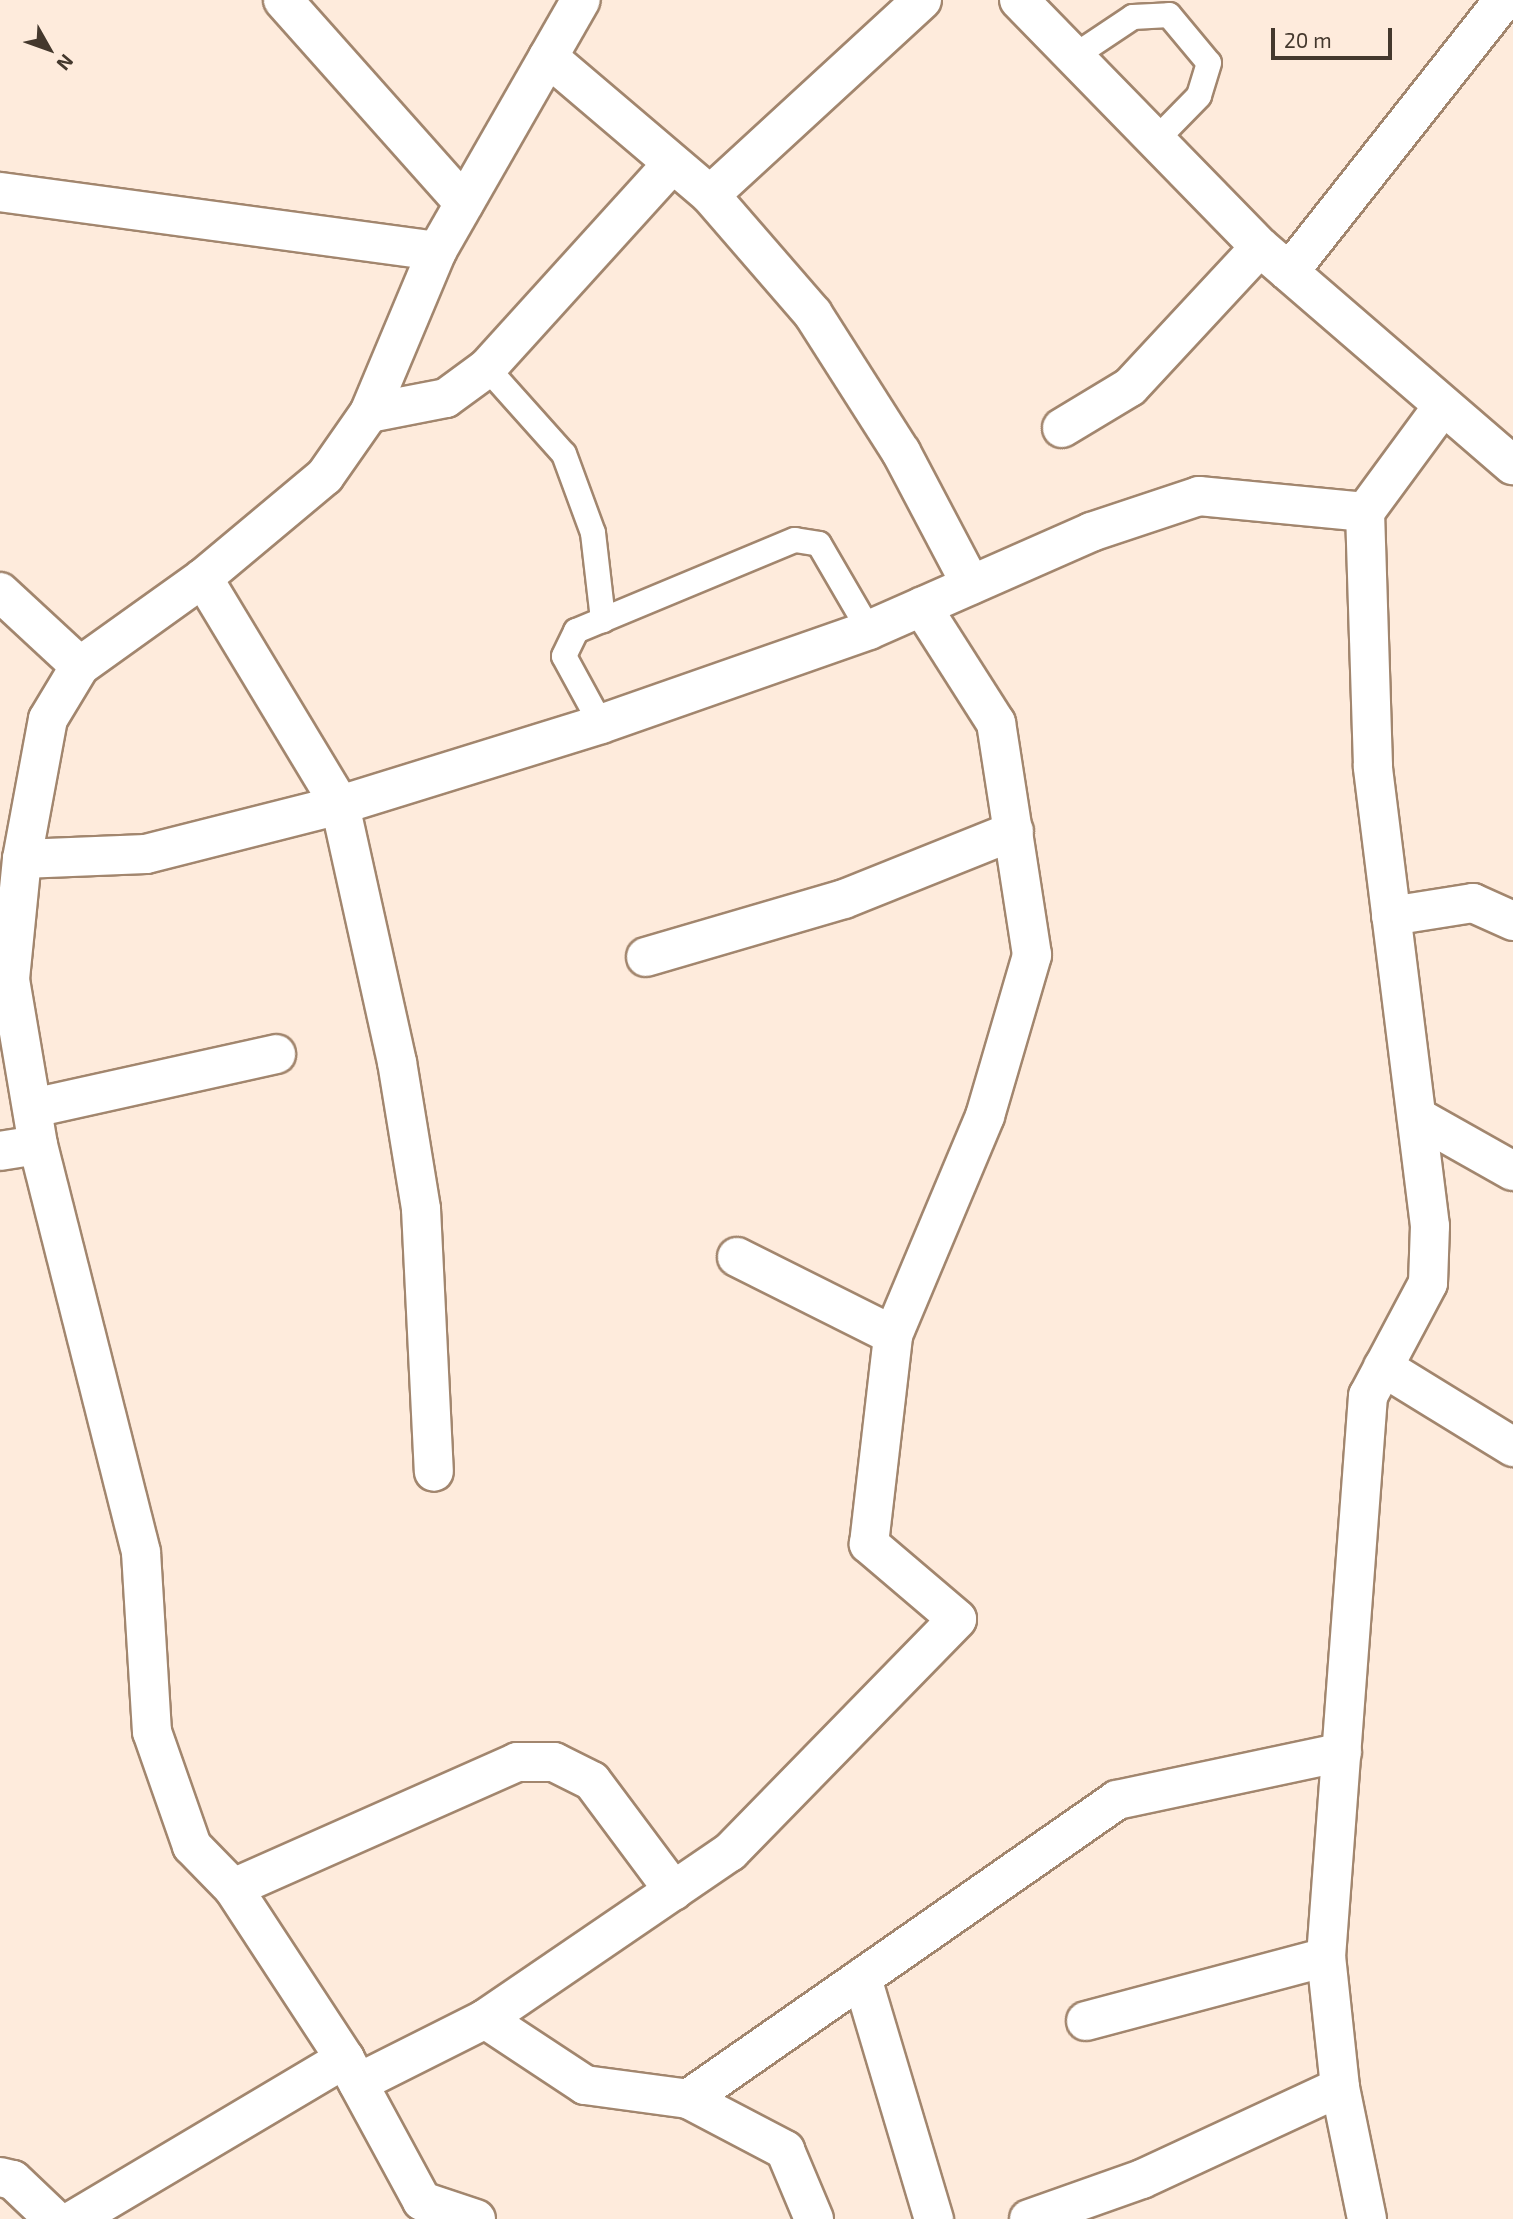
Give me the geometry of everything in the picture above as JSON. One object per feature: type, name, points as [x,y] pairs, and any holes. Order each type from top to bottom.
[{"type":"street","points":[[283,0],[464,204]]},
{"type":"street","points":[[476,2219],[422,2201],[352,2071],[233,1888],[192,1846],[152,1732],[141,1552],[35,1127],[10,979],[22,859],[48,719],[80,666],[203,578],[325,476],[369,413],[437,251],[581,0]]},
{"type":"street","points":[[710,195],[922,0]]},
{"type":"street","points":[[1019,0],[1260,247],[1442,407],[1513,465]]},
{"type":"street","points":[[1289,272],[1504,0]]},
{"type":"street","points":[[548,57],[671,165],[710,195],[813,314],[901,452],[971,585]]},
{"type":"street","points":[[369,413],[446,398],[487,368],[671,165]]},
{"type":"street","points":[[0,192],[437,251]]},
{"type":"street","points":[[1062,428],[1130,387],[1260,247]]},
{"type":"street","points":[[1367,2219],[1340,2087],[1326,1956],[1368,1396],[1428,1283],[1430,1226],[1373,766],[1365,512],[1442,407]]},
{"type":"street","points":[[22,859],[146,854],[340,805],[601,724],[869,630],[1091,531],[1199,496],[1365,512]]},
{"type":"street","points":[[203,578],[340,805],[397,1062],[421,1209],[433,1472]]},
{"type":"street","points":[[0,592],[80,666]]},
{"type":"street","points":[[75,2219],[352,2071],[485,2019],[674,1891],[730,1852],[957,1619],[869,1544],[893,1335],[985,1116],[1032,955],[996,723],[922,607]]},
{"type":"street","points":[[646,957],[844,899],[1014,831]]},
{"type":"street","points":[[1391,916],[1473,903],[1513,921]]},
{"type":"street","points":[[0,1151],[35,1127],[276,1054]]},
{"type":"street","points":[[1417,1118],[1513,1171]]},
{"type":"street","points":[[737,1257],[893,1335]]},
{"type":"street","points":[[1383,1367],[1513,1447]]},
{"type":"street","points":[[688,2099],[1117,1801],[1342,1752]]},
{"type":"street","points":[[233,1888],[517,1762],[554,1762],[592,1781],[674,1891]]},
{"type":"street","points":[[1086,2021],[1326,1956]]},
{"type":"street","points":[[862,1978],[934,2219]]},
{"type":"street","points":[[485,2019],[585,2085],[688,2099],[785,2150],[814,2219]]},
{"type":"street","points":[[1029,2219],[1142,2179],[1340,2087]]},
{"type":"street","points":[[0,2177],[13,2180],[54,2219]]},
{"type":"lane","points":[[1073,57],[1133,17],[1168,15],[1209,63],[1199,96],[1154,141]]},
{"type":"lane","points":[[487,368],[564,454],[593,533],[603,620]]},
{"type":"lane","points":[[601,724],[564,656],[576,631],[794,540],[819,544],[869,630]]}]
